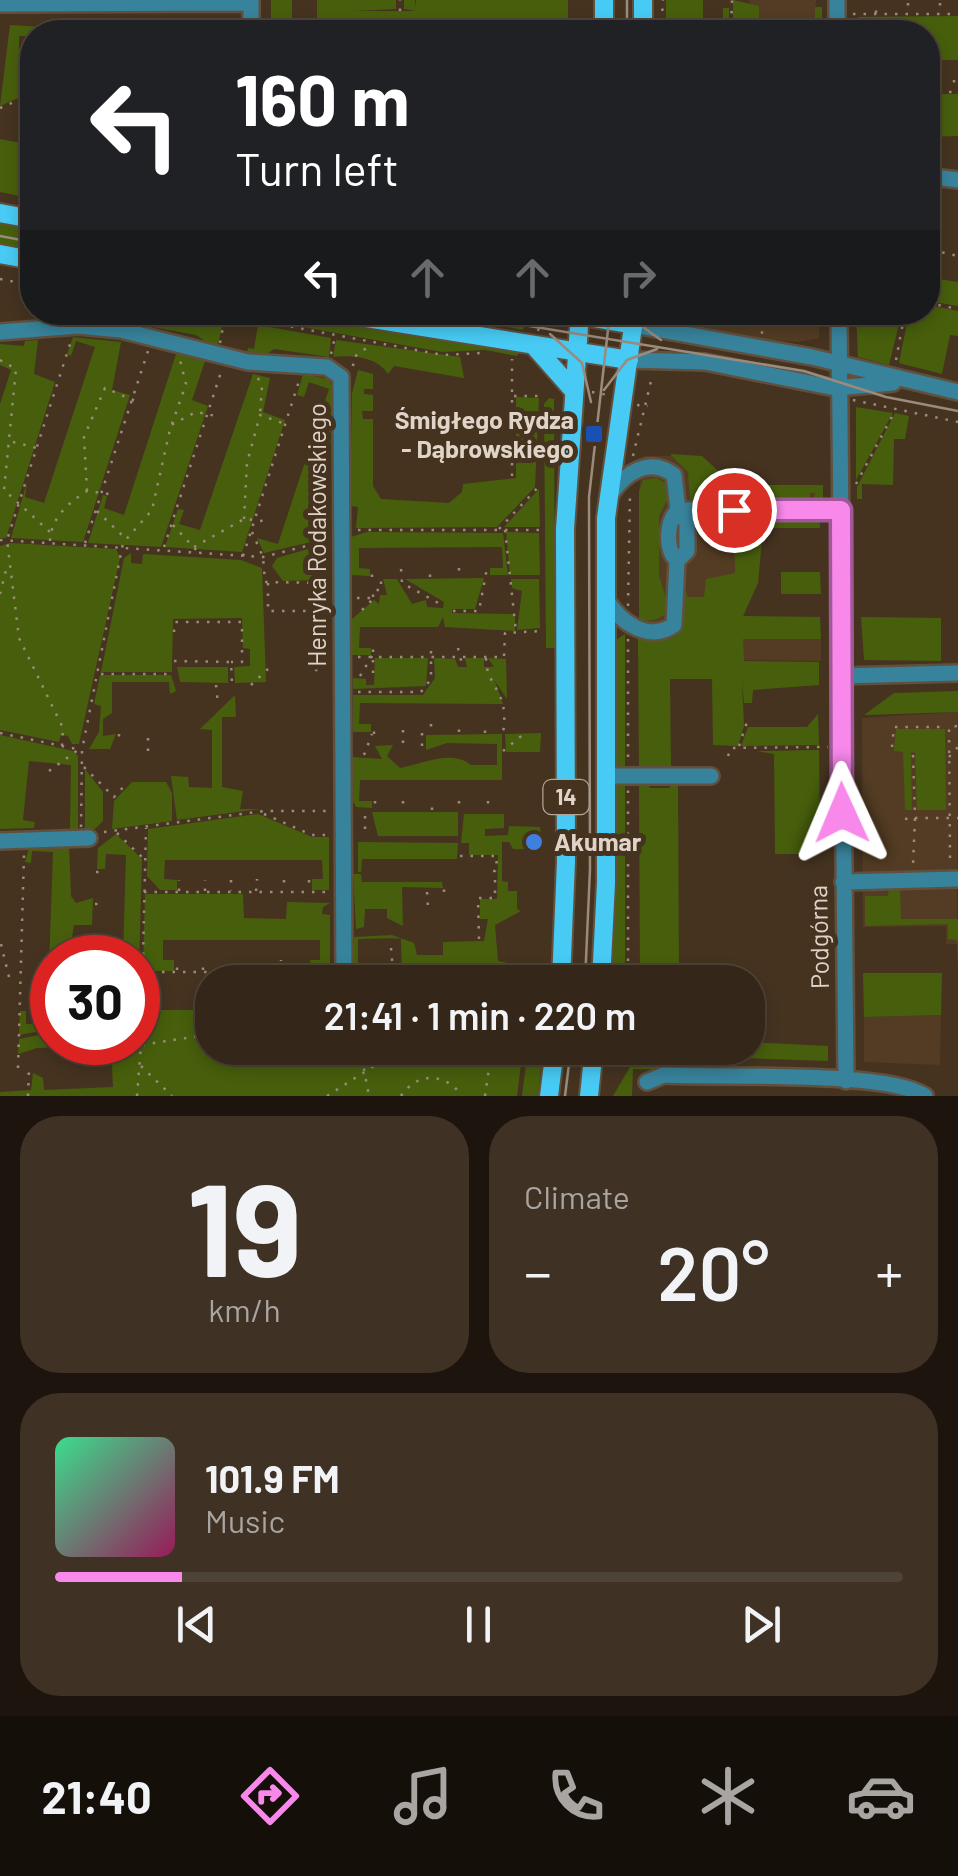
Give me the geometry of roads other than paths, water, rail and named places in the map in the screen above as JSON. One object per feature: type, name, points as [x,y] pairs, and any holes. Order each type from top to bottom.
[{"type":"main road","points":[[392,325],[529,353],[629,360]]},
{"type":"main road","name":"14","points":[[562,965],[566,861],[565,528],[578,325]]},
{"type":"main road","name":"14","points":[[601,965],[608,498],[630,401],[633,325]]},
{"type":"main road","points":[[529,353],[572,390]]},
{"type":"main road","points":[[549,1096],[553,1065]]},
{"type":"main road","points":[[589,1096],[592,1065]]},
{"type":"street","points":[[0,4],[251,2]]},
{"type":"street","points":[[661,325],[958,392]]},
{"type":"street","name":"Podgórna","points":[[839,325],[846,1081]]},
{"type":"street","name":"Henryka Rodakowskiego","points":[[0,332],[78,326],[121,330],[248,362],[327,367],[339,373],[343,384],[338,965]]},
{"type":"street","points":[[629,360],[706,362],[840,388],[912,383]]},
{"type":"street","points":[[606,599],[628,623],[644,631],[664,631],[676,619],[678,560],[670,552],[670,523],[678,510],[674,474],[655,466],[628,474],[608,498]]},
{"type":"street","points":[[678,510],[841,510]]},
{"type":"street","points":[[840,676],[958,672]]},
{"type":"street","points":[[606,776],[711,776]]},
{"type":"street","points":[[0,841],[89,838]]},
{"type":"street","points":[[843,882],[958,879]]},
{"type":"street","points":[[647,1082],[664,1075],[846,1081],[900,1084],[925,1096]]},
{"type":"street","points":[[720,1078],[723,1096]]},
{"type":"tram line","points":[[627,0],[627,20]]},
{"type":"tram line","points":[[0,236],[20,240]]},
{"type":"tram line","points":[[523,325],[804,371],[886,397],[958,411]]},
{"type":"tram line","points":[[586,965],[590,869],[589,497],[609,325]]},
{"type":"tram line","points":[[640,325],[661,340]]},
{"type":"tram line","points":[[550,334],[582,363],[591,402]]},
{"type":"tram line","points":[[604,390],[627,360],[657,349]]},
{"type":"tram line","points":[[565,1096],[569,1065]]},
{"type":"place","name":"Śmigłego Rydza - Dąbrowskiego","points":[[594,434]]},
{"type":"place","name":"Akumar","points":[[534,842]]}]
